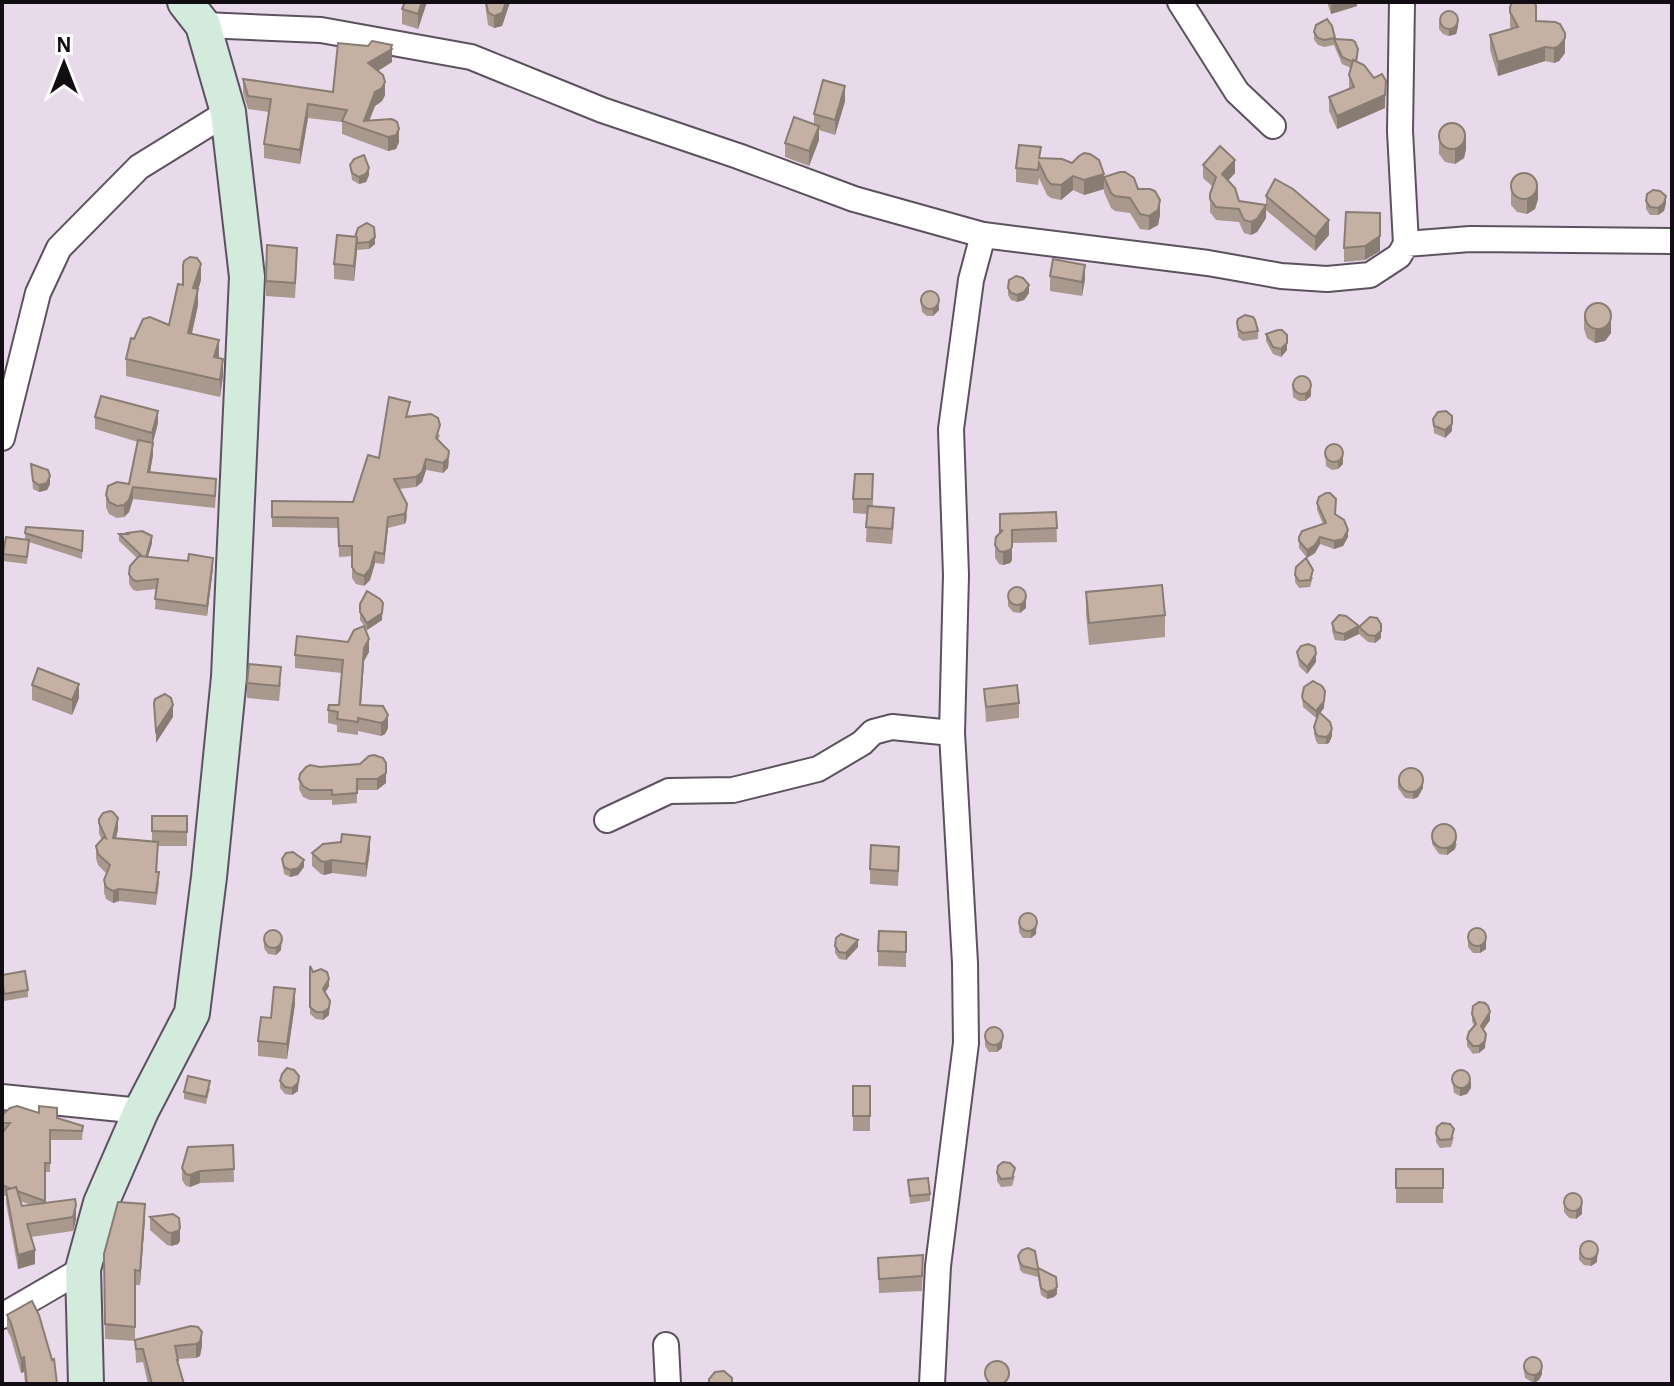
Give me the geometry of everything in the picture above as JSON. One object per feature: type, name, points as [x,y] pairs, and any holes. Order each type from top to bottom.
[{"type":"street","points":[[1180,2],[1237,92],[1273,126]]},
{"type":"street","points":[[86,1384],[83,1269],[101,1203],[141,1111],[192,1013],[229,677],[247,277],[228,112],[194,13],[321,30],[471,57],[602,110],[854,199],[983,235],[1208,263],[1281,276],[1327,279],[1370,275],[1399,256],[1406,244],[1400,131],[1402,2]]},
{"type":"street","points":[[2,438],[38,293],[59,248],[139,167],[228,112]]},
{"type":"street","points":[[932,1384],[938,1266],[966,1043],[959,826],[952,733],[956,575],[951,429],[971,280],[983,235]]},
{"type":"street","points":[[1406,244],[1470,239],[1672,241]]},
{"type":"street","points":[[607,820],[669,791],[733,790],[818,769],[862,743],[873,732],[892,727],[952,733]]},
{"type":"street","points":[[2,1097],[141,1111]]},
{"type":"street","points":[[2,1316],[83,1269]]},
{"type":"street","points":[[666,1345],[668,1384]]},
{"type":"building","points":[[405,2],[422,2],[418,14],[402,9]]},
{"type":"building","points":[[486,2],[506,2],[502,13],[494,16],[488,12]]},
{"type":"building","points":[[1512,2],[1535,2],[1536,21],[1560,24],[1565,38],[1559,46],[1545,47],[1498,62],[1490,35],[1518,27],[1510,12]]},
{"type":"building","points":[[1449,11],[1458,20],[1449,29],[1440,20]]},
{"type":"building","points":[[1327,19],[1335,38],[1324,40],[1314,32],[1316,25]]},
{"type":"building","points":[[1334,39],[1355,42],[1358,49],[1356,61],[1342,57]]},
{"type":"building","points":[[372,41],[392,45],[392,49],[368,63],[383,75],[385,82],[375,92],[364,121],[394,120],[399,129],[396,135],[388,137],[342,121],[347,110],[308,104],[300,150],[264,144],[271,99],[248,96],[243,79],[333,92],[338,43],[368,46]]},
{"type":"building","points":[[1353,60],[1364,65],[1374,78],[1382,74],[1386,81],[1385,95],[1337,116],[1329,97],[1354,87],[1349,75]]},
{"type":"building","points":[[823,80],[845,86],[835,120],[814,114]]},
{"type":"building","points":[[794,117],[819,126],[809,151],[785,143]]},
{"type":"building","points":[[1452,123],[1461,127],[1465,136],[1461,145],[1452,149],[1443,145],[1439,136],[1443,127]]},
{"type":"building","points":[[1019,145],[1041,147],[1039,158],[1062,159],[1072,163],[1084,153],[1090,154],[1099,160],[1104,174],[1084,180],[1073,176],[1061,185],[1051,184],[1039,163],[1038,170],[1016,168]]},
{"type":"building","points":[[1220,146],[1235,160],[1222,174],[1235,188],[1239,201],[1266,205],[1257,219],[1251,222],[1244,220],[1239,209],[1216,207],[1210,199],[1216,177],[1203,165]]},
{"type":"building","points":[[364,155],[369,168],[366,174],[359,177],[352,173],[350,165],[354,159]]},
{"type":"building","points":[[1120,172],[1134,178],[1138,189],[1155,191],[1160,200],[1158,210],[1149,216],[1140,214],[1130,198],[1111,193],[1104,177]]},
{"type":"building","points":[[1524,173],[1533,177],[1537,186],[1533,195],[1524,199],[1515,195],[1511,186],[1515,177]]},
{"type":"building","points":[[1275,179],[1293,189],[1329,220],[1315,237],[1266,196]]},
{"type":"building","points":[[1653,190],[1666,196],[1658,208],[1650,207],[1646,201],[1647,194]]},
{"type":"building","points":[[1346,212],[1380,213],[1380,236],[1365,246],[1344,248]]},
{"type":"building","points":[[367,223],[374,227],[375,237],[369,242],[357,243],[358,228]]},
{"type":"building","points":[[337,235],[357,237],[354,266],[334,264]]},
{"type":"building","points":[[267,245],[297,248],[295,283],[266,281]]},
{"type":"building","points":[[190,257],[197,258],[201,264],[193,288],[198,289],[188,333],[219,340],[214,357],[223,359],[220,380],[126,359],[131,338],[134,339],[143,319],[150,317],[169,325],[178,284],[183,285],[184,261]]},
{"type":"building","points":[[1053,259],[1085,265],[1082,282],[1050,276]]},
{"type":"building","points":[[1016,276],[1029,285],[1017,295],[1008,288],[1009,280]]},
{"type":"building","points":[[930,291],[939,300],[930,309],[921,300]]},
{"type":"building","points":[[1598,303],[1607,307],[1611,316],[1607,325],[1598,329],[1589,325],[1585,316],[1589,307]]},
{"type":"building","points":[[1245,315],[1253,317],[1258,331],[1243,333],[1238,329],[1238,319]]},
{"type":"building","points":[[1278,330],[1287,335],[1287,343],[1281,349],[1273,347],[1266,334]]},
{"type":"building","points":[[1302,376],[1311,385],[1302,394],[1293,385]]},
{"type":"building","points":[[101,396],[158,411],[152,433],[95,417]]},
{"type":"building","points":[[389,397],[410,402],[406,417],[431,414],[438,418],[440,425],[436,438],[449,451],[443,463],[426,459],[422,472],[416,477],[394,479],[407,504],[406,511],[388,517],[384,554],[375,552],[370,569],[364,576],[352,567],[352,546],[339,546],[338,518],[272,517],[272,501],[353,502],[368,455],[379,458]]},
{"type":"building","points":[[1446,411],[1452,416],[1452,424],[1445,430],[1434,426],[1433,419],[1438,412]]},
{"type":"building","points":[[138,440],[153,443],[148,472],[216,479],[215,496],[133,487],[124,505],[109,502],[106,495],[108,486],[117,482],[129,484]]},
{"type":"building","points":[[1334,444],[1343,453],[1334,462],[1325,453]]},
{"type":"building","points":[[31,464],[48,470],[50,476],[47,483],[39,485],[33,481]]},
{"type":"building","points":[[855,474],[873,474],[872,499],[853,499]]},
{"type":"building","points":[[1326,493],[1336,499],[1335,514],[1344,520],[1348,530],[1343,539],[1334,541],[1320,537],[1307,550],[1299,537],[1302,531],[1326,523],[1317,503],[1319,497]]},
{"type":"building","points":[[868,506],[894,508],[892,529],[866,527]]},
{"type":"building","points":[[1056,512],[1057,528],[1012,530],[1010,550],[999,551],[995,545],[996,537],[1003,530],[1000,531],[1000,514]]},
{"type":"building","points":[[26,527],[83,531],[82,551],[25,533]]},
{"type":"building","points":[[142,531],[152,536],[146,557],[119,534]]},
{"type":"building","points":[[6,537],[29,540],[27,557],[3,554]]},
{"type":"building","points":[[189,554],[213,558],[207,606],[155,599],[158,579],[137,581],[129,574],[130,566],[139,556],[188,561]]},
{"type":"building","points":[[1306,558],[1313,570],[1310,580],[1299,581],[1295,575],[1296,567]]},
{"type":"building","points":[[1162,585],[1165,615],[1089,623],[1086,592]]},
{"type":"building","points":[[1017,587],[1026,596],[1017,605],[1008,596]]},
{"type":"building","points":[[367,591],[383,603],[382,613],[367,623],[360,612],[360,604]]},
{"type":"building","points":[[1339,615],[1346,616],[1359,626],[1344,634],[1335,632],[1332,623]]},
{"type":"building","points":[[1370,617],[1377,618],[1381,624],[1381,631],[1375,636],[1368,635],[1359,627]]},
{"type":"building","points":[[364,626],[369,639],[364,648],[360,705],[383,706],[388,715],[381,723],[358,718],[358,722],[337,719],[338,712],[328,710],[329,705],[339,705],[343,660],[295,655],[297,636],[348,642],[354,630]]},
{"type":"building","points":[[1308,644],[1315,647],[1316,654],[1307,667],[1297,652],[1301,646]]},
{"type":"building","points":[[249,664],[281,667],[279,686],[247,683]]},
{"type":"building","points":[[38,668],[79,684],[72,700],[32,685]]},
{"type":"building","points":[[1313,681],[1325,691],[1324,701],[1316,711],[1302,696],[1304,687]]},
{"type":"building","points":[[1017,685],[1019,703],[986,707],[984,689]]},
{"type":"building","points":[[165,694],[171,698],[173,705],[156,731],[154,703],[155,699]]},
{"type":"building","points":[[1319,712],[1330,722],[1332,729],[1326,737],[1318,736],[1314,727]]},
{"type":"building","points":[[374,755],[383,758],[386,773],[377,779],[357,779],[357,793],[332,795],[332,790],[310,790],[299,779],[310,765],[360,764]]},
{"type":"building","points":[[1411,768],[1419,772],[1423,780],[1419,788],[1411,792],[1403,788],[1399,780],[1403,772]]},
{"type":"building","points":[[110,811],[118,818],[113,838],[158,842],[156,893],[113,891],[106,887],[104,880],[110,865],[98,854],[96,846],[106,838],[99,819],[103,813]]},
{"type":"building","points":[[152,816],[187,816],[187,832],[152,831]]},
{"type":"building","points":[[1444,824],[1452,828],[1456,836],[1452,844],[1444,848],[1436,844],[1432,836],[1436,828]]},
{"type":"building","points":[[342,834],[370,837],[366,864],[324,862],[312,853],[323,844],[341,842]]},
{"type":"building","points":[[871,845],[899,847],[898,871],[870,869]]},
{"type":"building","points":[[293,852],[304,860],[298,868],[290,870],[284,867],[282,859],[286,853]]},
{"type":"building","points":[[1028,913],[1037,922],[1028,931],[1019,922]]},
{"type":"building","points":[[1477,928],[1486,937],[1477,946],[1468,937]]},
{"type":"building","points":[[273,930],[282,939],[273,948],[264,939]]},
{"type":"building","points":[[879,931],[906,932],[906,952],[878,951]]},
{"type":"building","points":[[841,934],[858,940],[846,953],[839,952],[835,946],[836,938]]},
{"type":"building","points":[[310,966],[313,972],[321,969],[327,972],[329,979],[323,989],[330,1001],[329,1008],[323,1012],[316,1012],[310,1007]]},
{"type":"building","points":[[25,971],[28,990],[4,994],[2,975]]},
{"type":"building","points":[[274,987],[295,989],[287,1044],[258,1041],[261,1017],[271,1018]]},
{"type":"building","points":[[1479,1002],[1485,1003],[1490,1012],[1481,1026],[1486,1034],[1485,1041],[1473,1046],[1467,1039],[1476,1024],[1473,1006]]},
{"type":"building","points":[[994,1027],[1003,1036],[994,1045],[985,1036]]},
{"type":"building","points":[[287,1068],[299,1076],[298,1083],[292,1088],[285,1087],[280,1081]]},
{"type":"building","points":[[1461,1070],[1470,1079],[1461,1088],[1452,1079]]},
{"type":"building","points":[[188,1076],[210,1081],[206,1097],[184,1092]]},
{"type":"building","points":[[853,1086],[870,1086],[870,1116],[853,1116]]},
{"type":"building","points":[[17,1106],[39,1113],[39,1106],[57,1108],[57,1118],[83,1126],[82,1131],[50,1130],[50,1163],[45,1163],[45,1201],[17,1191],[16,1187],[11,1189],[2,1185],[2,1133],[10,1123],[2,1123],[2,1115]]},
{"type":"building","points":[[1442,1123],[1450,1124],[1454,1129],[1451,1139],[1440,1140],[1436,1134],[1437,1127]]},
{"type":"building","points":[[233,1145],[234,1169],[200,1171],[190,1175],[182,1168],[188,1147]]},
{"type":"building","points":[[1003,1162],[1015,1168],[1012,1178],[1001,1179],[997,1173],[998,1166]]},
{"type":"building","points":[[1396,1169],[1443,1169],[1443,1188],[1396,1188]]},
{"type":"building","points":[[928,1178],[930,1194],[910,1196],[908,1180]]},
{"type":"building","points":[[16,1187],[22,1206],[75,1199],[76,1205],[73,1217],[27,1224],[35,1250],[18,1255],[6,1190]]},
{"type":"building","points":[[1573,1193],[1582,1202],[1573,1211],[1564,1202]]},
{"type":"building","points":[[118,1202],[145,1204],[140,1271],[135,1270],[135,1327],[105,1324],[104,1254]]},
{"type":"building","points":[[173,1214],[179,1218],[180,1228],[171,1233],[150,1217]]},
{"type":"building","points":[[1589,1241],[1598,1250],[1589,1259],[1580,1250]]},
{"type":"building","points":[[1028,1248],[1035,1251],[1038,1268],[1056,1277],[1057,1287],[1054,1290],[1047,1292],[1041,1288],[1038,1270],[1020,1263],[1018,1256]]},
{"type":"building","points":[[923,1255],[922,1276],[879,1279],[878,1258]]},
{"type":"building","points":[[32,1301],[54,1359],[57,1384],[27,1384],[24,1357],[21,1358],[7,1315]]},
{"type":"building","points":[[198,1327],[202,1332],[200,1342],[175,1346],[184,1384],[152,1384],[143,1349],[136,1349],[135,1340]]},
{"type":"building","points":[[1533,1357],[1542,1366],[1533,1375],[1524,1366]]},
{"type":"building","points":[[997,1361],[1005,1365],[1009,1373],[1005,1381],[997,1385],[989,1381],[985,1373],[989,1365]]},
{"type":"building","points":[[724,1371],[732,1378],[732,1384],[709,1384],[715,1372]]}]
